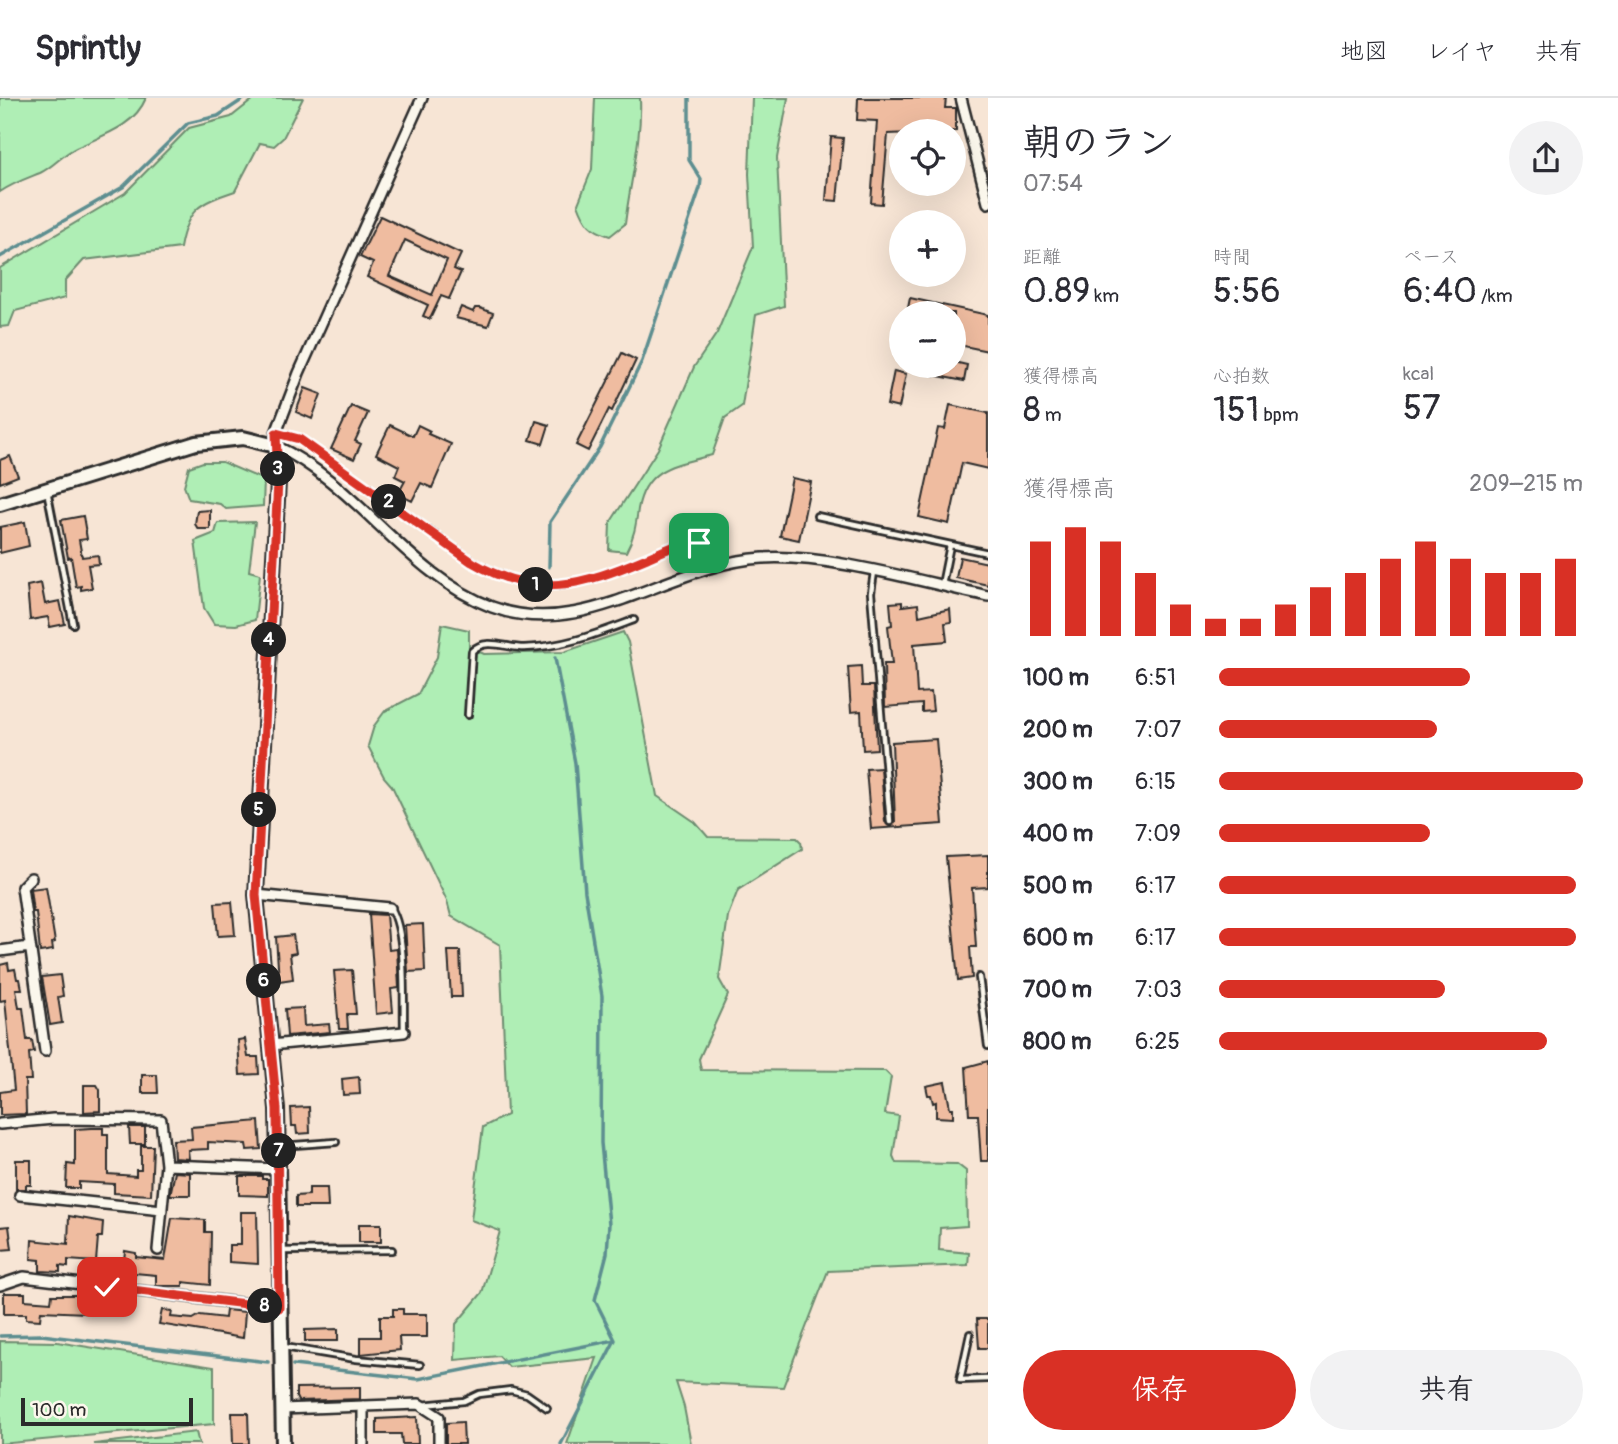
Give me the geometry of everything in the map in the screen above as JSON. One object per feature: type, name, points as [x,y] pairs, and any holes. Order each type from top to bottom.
[{"type":"street","points":[[283,1444],[278,1146],[256,895],[278,482],[276,439],[299,373],[326,319],[422,98]]},
{"type":"street","points":[[961,98],[988,203]]},
{"type":"street","points":[[0,504],[197,443],[276,439],[320,470],[435,574],[492,607],[521,614],[545,615],[597,610],[676,576],[711,566],[764,558],[799,558],[988,596]]},
{"type":"street","points":[[31,878],[22,887],[46,1051]]},
{"type":"street","points":[[256,895],[390,908]]},
{"type":"street","points":[[0,951],[30,947]]},
{"type":"street","points":[[271,1045],[404,1032]]},
{"type":"street","points":[[0,1124],[53,1119],[161,1120],[166,1165],[158,1250]]},
{"type":"street","points":[[166,1165],[279,1169]]},
{"type":"street","points":[[20,1195],[162,1210]]},
{"type":"street","points":[[0,1285],[24,1277],[279,1308]]},
{"type":"street","points":[[282,1409],[422,1405],[439,1417],[439,1444]]},
{"type":"street","points":[[363,1406],[363,1444]]},
{"type":"lane","points":[[276,439],[299,439],[472,562],[498,577],[516,583],[568,585],[598,579],[691,542],[699,543],[707,551],[711,566]]},
{"type":"lane","points":[[47,490],[73,624]]},
{"type":"lane","points":[[817,516],[988,553]]},
{"type":"lane","points":[[941,586],[950,545]]},
{"type":"lane","points":[[874,572],[871,593],[890,822]]},
{"type":"lane","points":[[468,715],[472,651],[478,645],[487,643],[520,648],[569,644],[634,621]]},
{"type":"lane","points":[[390,908],[395,916],[399,939],[404,1032]]},
{"type":"lane","points":[[979,977],[988,1046]]},
{"type":"lane","points":[[278,1146],[336,1142]]},
{"type":"lane","points":[[279,1251],[392,1250]]},
{"type":"lane","points":[[970,1334],[960,1380],[988,1379]]},
{"type":"lane","points":[[280,1346],[356,1359],[420,1365]]},
{"type":"lane","points":[[422,1405],[464,1401],[479,1394],[511,1390],[527,1394],[547,1408]]},
{"type":"green space","points":[[0,98],[146,98],[134,116],[117,129],[71,151],[45,170],[0,192]]},
{"type":"green space","points":[[255,98],[303,98],[283,138],[274,146],[260,143],[235,191],[212,199],[191,216],[186,224],[180,248],[84,260],[65,281],[65,298],[15,311],[9,326],[0,327],[0,268],[125,193],[189,128],[231,117]]},
{"type":"green space","points":[[595,98],[640,98],[637,145],[625,224],[610,236],[589,225],[578,204],[592,169]]},
{"type":"green space","points":[[752,98],[788,98],[777,158],[784,306],[756,315],[742,406],[725,418],[712,455],[675,465],[655,476],[642,495],[631,542],[626,552],[609,550],[610,523],[658,449],[694,367],[717,333],[753,247],[749,174]]},
{"type":"green space","points":[[203,462],[222,462],[264,480],[263,506],[226,509],[220,504],[189,499],[184,486],[189,467]]},
{"type":"green space","points":[[255,522],[249,571],[260,574],[255,620],[236,625],[214,624],[204,608],[195,541],[215,533],[218,523]]},
{"type":"green space","points":[[442,624],[469,630],[469,647],[484,654],[564,652],[623,632],[628,642],[657,796],[695,822],[708,837],[797,838],[801,842],[802,849],[738,890],[728,916],[719,979],[728,995],[699,1059],[701,1070],[885,1071],[891,1077],[885,1114],[899,1116],[893,1156],[896,1163],[957,1164],[966,1171],[967,1226],[940,1228],[939,1250],[969,1253],[968,1265],[828,1271],[783,1387],[676,1382],[691,1444],[567,1444],[597,1358],[509,1367],[499,1356],[455,1360],[456,1324],[482,1293],[500,1231],[471,1220],[483,1127],[507,1115],[500,945],[451,916],[447,901],[392,786],[384,777],[368,746],[374,726],[385,711],[418,694],[437,657]]},
{"type":"green space","points":[[0,1341],[57,1342],[214,1367],[214,1424],[0,1444]]},
{"type":"green space","points":[[196,1432],[199,1444],[94,1444]]},
{"type":"building","points":[[858,98],[946,98],[945,108],[956,108],[956,119],[889,119],[882,204],[871,203],[877,121],[857,120]]},
{"type":"building","points":[[831,137],[843,138],[837,201],[826,200]]},
{"type":"building","points":[[380,216],[461,254],[454,269],[461,272],[449,299],[441,296],[430,319],[423,316],[428,305],[367,277],[373,263],[360,257]],"holes":[[[405,240],[447,260],[432,295],[389,276]]]},
{"type":"building","points":[[461,307],[473,312],[475,308],[480,308],[493,313],[488,326],[456,318]]},
{"type":"building","points":[[966,310],[988,315],[988,351],[966,346]]},
{"type":"building","points":[[622,353],[636,360],[612,411],[609,409],[588,451],[576,445]]},
{"type":"building","points":[[893,378],[905,378],[899,408],[887,405]]},
{"type":"building","points":[[305,388],[321,394],[312,419],[296,412]]},
{"type":"building","points":[[950,405],[988,413],[988,469],[962,463],[949,524],[919,517],[938,428],[945,429]]},
{"type":"building","points":[[351,406],[368,413],[355,441],[361,444],[354,459],[331,449]]},
{"type":"building","points":[[536,421],[549,425],[543,444],[530,440]]},
{"type":"building","points":[[390,425],[413,436],[418,425],[430,431],[428,434],[451,444],[432,488],[421,483],[412,501],[398,494],[405,481],[395,476],[399,466],[376,454]]},
{"type":"building","points":[[10,456],[18,476],[0,483],[0,460]]},
{"type":"building","points":[[792,478],[811,482],[799,540],[780,536]]},
{"type":"building","points":[[210,510],[210,529],[198,529],[195,524],[197,511]]},
{"type":"building","points":[[83,516],[87,539],[79,540],[82,557],[98,555],[99,564],[88,565],[92,588],[81,590],[81,586],[76,587],[61,520]]},
{"type":"building","points":[[25,522],[29,546],[0,553],[0,527]]},
{"type":"building","points":[[960,557],[988,563],[988,585],[956,578]]},
{"type":"building","points":[[41,583],[45,604],[60,601],[65,624],[50,627],[48,617],[30,620],[27,586]]},
{"type":"building","points":[[902,602],[902,606],[918,604],[919,616],[950,609],[951,622],[945,623],[947,641],[914,644],[917,693],[931,692],[933,711],[922,712],[922,704],[885,707],[884,664],[892,664],[888,626],[892,625],[890,603]]},
{"type":"building","points":[[861,666],[862,686],[874,686],[877,749],[863,750],[861,711],[851,712],[848,667]]},
{"type":"building","points":[[936,739],[943,824],[871,829],[866,769],[881,768],[885,822],[892,826],[895,822],[892,742]]},
{"type":"building","points":[[988,855],[988,887],[972,888],[976,947],[970,947],[972,978],[958,980],[946,857]]},
{"type":"building","points":[[46,887],[55,942],[52,943],[53,950],[40,952],[36,912],[33,912],[30,889]]},
{"type":"building","points":[[232,902],[235,935],[218,936],[215,903]]},
{"type":"building","points":[[369,914],[386,915],[389,950],[397,949],[399,988],[391,989],[393,1012],[376,1014]]},
{"type":"building","points":[[423,924],[425,971],[408,972],[405,925]]},
{"type":"building","points":[[293,935],[296,953],[290,954],[293,979],[279,981],[276,937]]},
{"type":"building","points":[[448,951],[460,951],[462,997],[451,997]]},
{"type":"building","points":[[8,963],[9,970],[15,969],[17,979],[20,979],[22,989],[16,989],[19,1008],[23,1008],[27,1040],[32,1040],[34,1052],[29,1053],[31,1080],[25,1080],[26,1114],[0,1115],[0,1092],[14,1090],[5,1000],[0,1001],[0,965]]},
{"type":"building","points":[[352,970],[356,1014],[347,1014],[348,1029],[339,1029],[334,971]]},
{"type":"building","points":[[60,975],[63,996],[58,997],[62,1023],[50,1025],[42,977]]},
{"type":"building","points":[[303,1008],[304,1026],[329,1024],[330,1032],[287,1036],[285,1009]]},
{"type":"building","points":[[245,1039],[248,1057],[258,1057],[259,1074],[240,1075],[238,1040]]},
{"type":"building","points":[[988,1061],[988,1161],[981,1161],[978,1115],[969,1115],[966,1067]]},
{"type":"building","points":[[142,1075],[157,1075],[158,1093],[142,1093]]},
{"type":"building","points":[[359,1077],[360,1094],[343,1095],[342,1079]]},
{"type":"building","points":[[945,1082],[950,1108],[953,1108],[953,1118],[936,1117],[936,1102],[933,1103],[931,1095],[928,1095],[926,1086]]},
{"type":"building","points":[[84,1085],[97,1085],[100,1090],[100,1111],[84,1112]]},
{"type":"building","points":[[309,1107],[310,1133],[297,1134],[296,1126],[292,1126],[291,1108]]},
{"type":"building","points":[[259,1121],[261,1149],[247,1150],[246,1144],[208,1142],[208,1149],[188,1150],[189,1159],[174,1158],[173,1140],[192,1139],[191,1127]]},
{"type":"building","points":[[129,1127],[145,1127],[145,1144],[130,1144]]},
{"type":"building","points":[[103,1128],[103,1134],[108,1134],[108,1174],[136,1176],[136,1170],[141,1170],[141,1146],[153,1146],[151,1195],[114,1193],[114,1184],[79,1182],[79,1188],[66,1188],[67,1164],[75,1165],[75,1129]]},
{"type":"building","points":[[16,1160],[31,1160],[31,1185],[26,1185],[26,1189],[16,1189]]},
{"type":"building","points":[[175,1172],[190,1173],[190,1195],[170,1195]]},
{"type":"building","points":[[239,1176],[262,1176],[262,1179],[268,1179],[268,1196],[239,1195]]},
{"type":"building","points":[[309,1188],[327,1188],[328,1207],[296,1207],[296,1196],[309,1195]]},
{"type":"building","points":[[241,1212],[257,1212],[258,1264],[229,1262],[229,1245],[241,1245]]},
{"type":"building","points":[[69,1216],[103,1222],[102,1237],[98,1237],[96,1262],[68,1260],[68,1267],[60,1266],[60,1272],[40,1271],[40,1260],[31,1259],[32,1240],[68,1244]]},
{"type":"building","points":[[172,1218],[205,1220],[205,1232],[211,1232],[210,1285],[183,1282],[183,1286],[156,1286],[156,1275],[135,1273],[134,1281],[122,1280],[125,1251],[136,1253],[136,1257],[165,1260]]},
{"type":"building","points":[[359,1224],[381,1224],[381,1242],[359,1242]]},
{"type":"building","points":[[9,1226],[12,1249],[0,1250],[0,1227]]},
{"type":"building","points":[[4,1293],[25,1293],[25,1300],[51,1302],[52,1295],[88,1295],[86,1313],[41,1311],[40,1320],[26,1319],[26,1314],[4,1314]]},
{"type":"building","points":[[393,1309],[403,1309],[403,1314],[427,1314],[427,1337],[399,1337],[400,1350],[361,1354],[361,1337],[380,1337],[380,1316],[393,1316]]},
{"type":"building","points":[[162,1310],[172,1311],[171,1317],[193,1319],[200,1315],[225,1318],[226,1310],[245,1312],[243,1338],[159,1324]]},
{"type":"building","points":[[977,1319],[988,1319],[988,1348],[979,1348]]},
{"type":"building","points":[[338,1329],[338,1341],[305,1341],[305,1330]]},
{"type":"building","points":[[360,1387],[360,1399],[298,1401],[296,1397],[296,1388]]},
{"type":"building","points":[[232,1413],[248,1413],[249,1444],[233,1444]]},
{"type":"building","points":[[417,1417],[418,1444],[402,1444],[401,1434],[377,1434],[377,1419]]},
{"type":"building","points":[[463,1422],[464,1444],[446,1444],[446,1423]]},
{"type":"waterway","points":[[0,257],[123,187],[188,123],[218,116],[245,98]]},
{"type":"waterway","points":[[549,567],[550,522],[600,447],[642,361],[700,188],[701,179],[689,160],[689,98]]},
{"type":"waterway","points":[[555,658],[575,763],[585,892],[602,996],[601,1143],[609,1224],[607,1253],[595,1300],[615,1340],[561,1444]]},
{"type":"waterway","points":[[0,1336],[41,1335],[268,1362]]},
{"type":"waterway","points":[[293,1365],[418,1379],[615,1340]]},
{"type":"route","points":[[107,1287],[279,1308],[277,1109],[256,895],[261,757],[278,482],[276,433],[299,439],[472,562],[498,577],[516,583],[539,586],[568,585],[598,579],[678,545],[699,543]]}]
